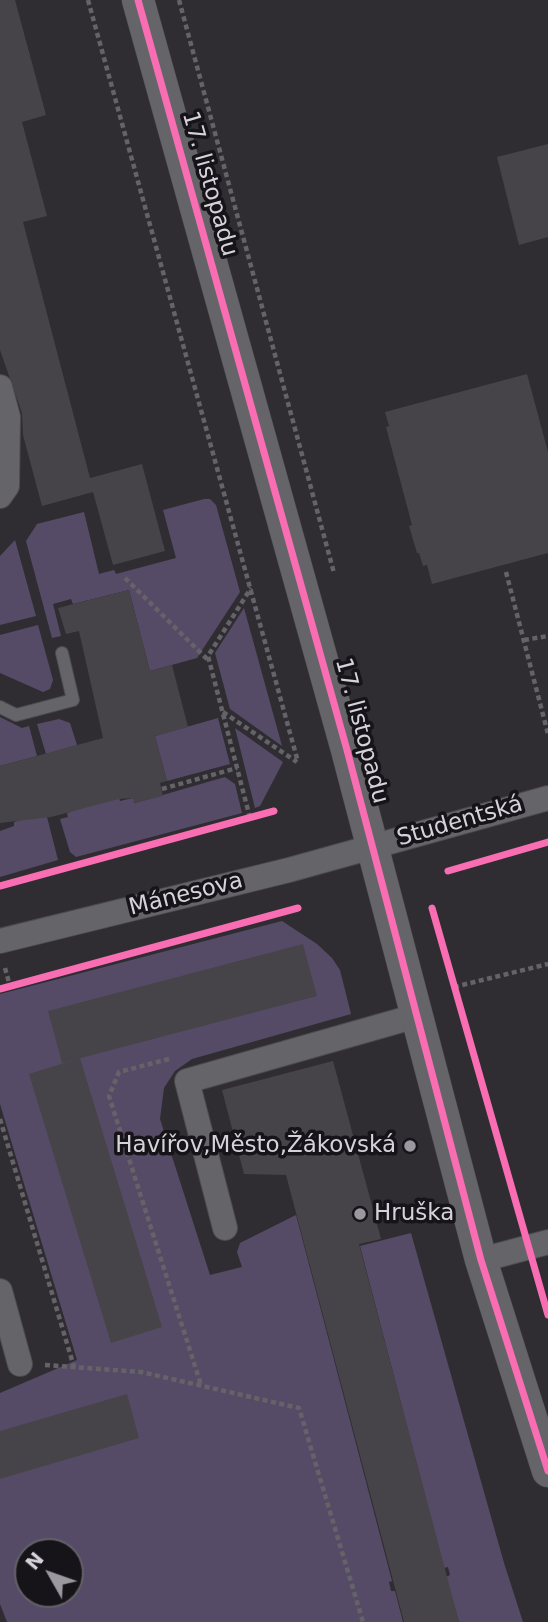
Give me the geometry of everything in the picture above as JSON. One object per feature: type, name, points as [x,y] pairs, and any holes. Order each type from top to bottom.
[{"type":"street","name":"17. listopadu","points":[[138,0],[372,847],[481,1261],[548,1471]]},
{"type":"street","points":[[0,387],[8,417],[7,486],[0,496]]},
{"type":"street","name":"Studentská","points":[[372,847],[548,798]]},
{"type":"street","name":"Mánesova","points":[[0,941],[372,847]]},
{"type":"street","points":[[225,1228],[187,1081],[416,1016]]},
{"type":"street","points":[[481,1261],[548,1242]]},
{"type":"street","points":[[0,1291],[20,1364]]},
{"type":"lane","points":[[0,707],[16,715],[73,700],[62,653]]},
{"type":"path","points":[[88,0],[298,762],[222,711]]},
{"type":"path","points":[[179,0],[336,581]]},
{"type":"path","points":[[506,572],[548,734]]},
{"type":"path","points":[[125,578],[209,662]]},
{"type":"path","points":[[250,818],[208,656],[251,588]]},
{"type":"path","points":[[524,640],[548,636]]},
{"type":"path","points":[[162,789],[237,768]]},
{"type":"path","points":[[237,821],[262,814]]},
{"type":"path","points":[[454,987],[548,964]]},
{"type":"path","points":[[5,967],[10,986]]},
{"type":"path","points":[[451,974],[458,1000]]},
{"type":"path","points":[[0,989],[23,982]]},
{"type":"path","points":[[0,1119],[74,1367]]},
{"type":"path","points":[[20,1364],[141,1372],[299,1408],[363,1622]]},
{"type":"shaded area","points":[[210,499],[216,505],[240,592],[197,658],[150,671],[129,590],[73,604],[71,599],[53,604],[61,636],[52,638],[26,541],[37,524],[84,512],[99,574],[114,570],[116,574],[176,558],[163,510]]},
{"type":"shaded area","points":[[15,540],[36,616],[0,625],[0,556]]},
{"type":"shaded area","points":[[244,608],[282,746],[230,709],[215,653]]},
{"type":"shaded area","points":[[38,625],[53,680],[50,689],[43,692],[0,673],[0,635]]},
{"type":"shaded area","points":[[0,717],[22,728],[29,726],[37,756],[0,766]]},
{"type":"shaded area","points":[[218,718],[230,764],[167,781],[155,736]]},
{"type":"shaded area","points":[[59,719],[70,723],[77,745],[46,754],[37,724]]},
{"type":"shaded area","points":[[235,728],[283,762],[260,806],[255,808]]},
{"type":"shaded area","points":[[225,777],[235,784],[242,813],[76,857],[70,852],[60,819],[68,817],[67,813],[118,794],[120,801],[133,798],[135,803]]},
{"type":"shaded area","points":[[46,813],[58,860],[0,877],[0,831],[14,826],[14,822]]},
{"type":"shaded area","points":[[282,921],[317,944],[332,958],[340,970],[351,1014],[192,1059],[175,1071],[164,1088],[160,1119],[210,1275],[242,1267],[237,1252],[240,1243],[296,1215],[392,1581],[389,1582],[391,1591],[395,1591],[403,1622],[7,1622],[0,1604],[0,1393],[77,1360],[0,1104],[0,994]]},
{"type":"shaded area","points":[[411,1233],[523,1622],[459,1622],[446,1577],[450,1575],[448,1567],[444,1568],[360,1246]]},
{"type":"building","points":[[0,0],[15,0],[46,115],[22,122],[47,216],[23,222],[90,478],[142,464],[165,551],[113,565],[93,492],[42,506],[23,435],[22,413],[0,350]]},
{"type":"building","points":[[548,144],[548,237],[519,245],[497,157]]},
{"type":"building","points":[[527,374],[548,452],[548,553],[432,584],[427,565],[423,566],[417,553],[409,526],[412,525],[386,427],[389,426],[385,412]]},
{"type":"building","points":[[129,590],[150,671],[172,665],[188,727],[155,736],[167,781],[160,783],[163,796],[134,803],[133,798],[119,799],[51,817],[0,823],[0,766],[103,738],[79,631],[66,634],[58,608]]},
{"type":"building","points":[[303,944],[317,996],[62,1063],[48,1011]]},
{"type":"building","points":[[80,1058],[162,1327],[111,1343],[29,1074]]},
{"type":"building","points":[[333,1061],[381,1239],[359,1244],[459,1622],[404,1622],[286,1175],[244,1174],[222,1090]]},
{"type":"building","points":[[127,1394],[139,1438],[0,1479],[0,1431]]},
{"type":"cycle path","points":[[138,0],[347,750],[481,1260],[548,1471]]},
{"type":"cycle path","points":[[0,886],[274,811]]},
{"type":"cycle path","points":[[448,871],[548,842]]},
{"type":"cycle path","points":[[0,989],[298,908]]},
{"type":"cycle path","points":[[432,908],[548,1315]]},
{"type":"place","name":"Havířov,Město,Žákovská","points":[[410,1146]]},
{"type":"place","name":"Hruška","points":[[360,1214]]}]
